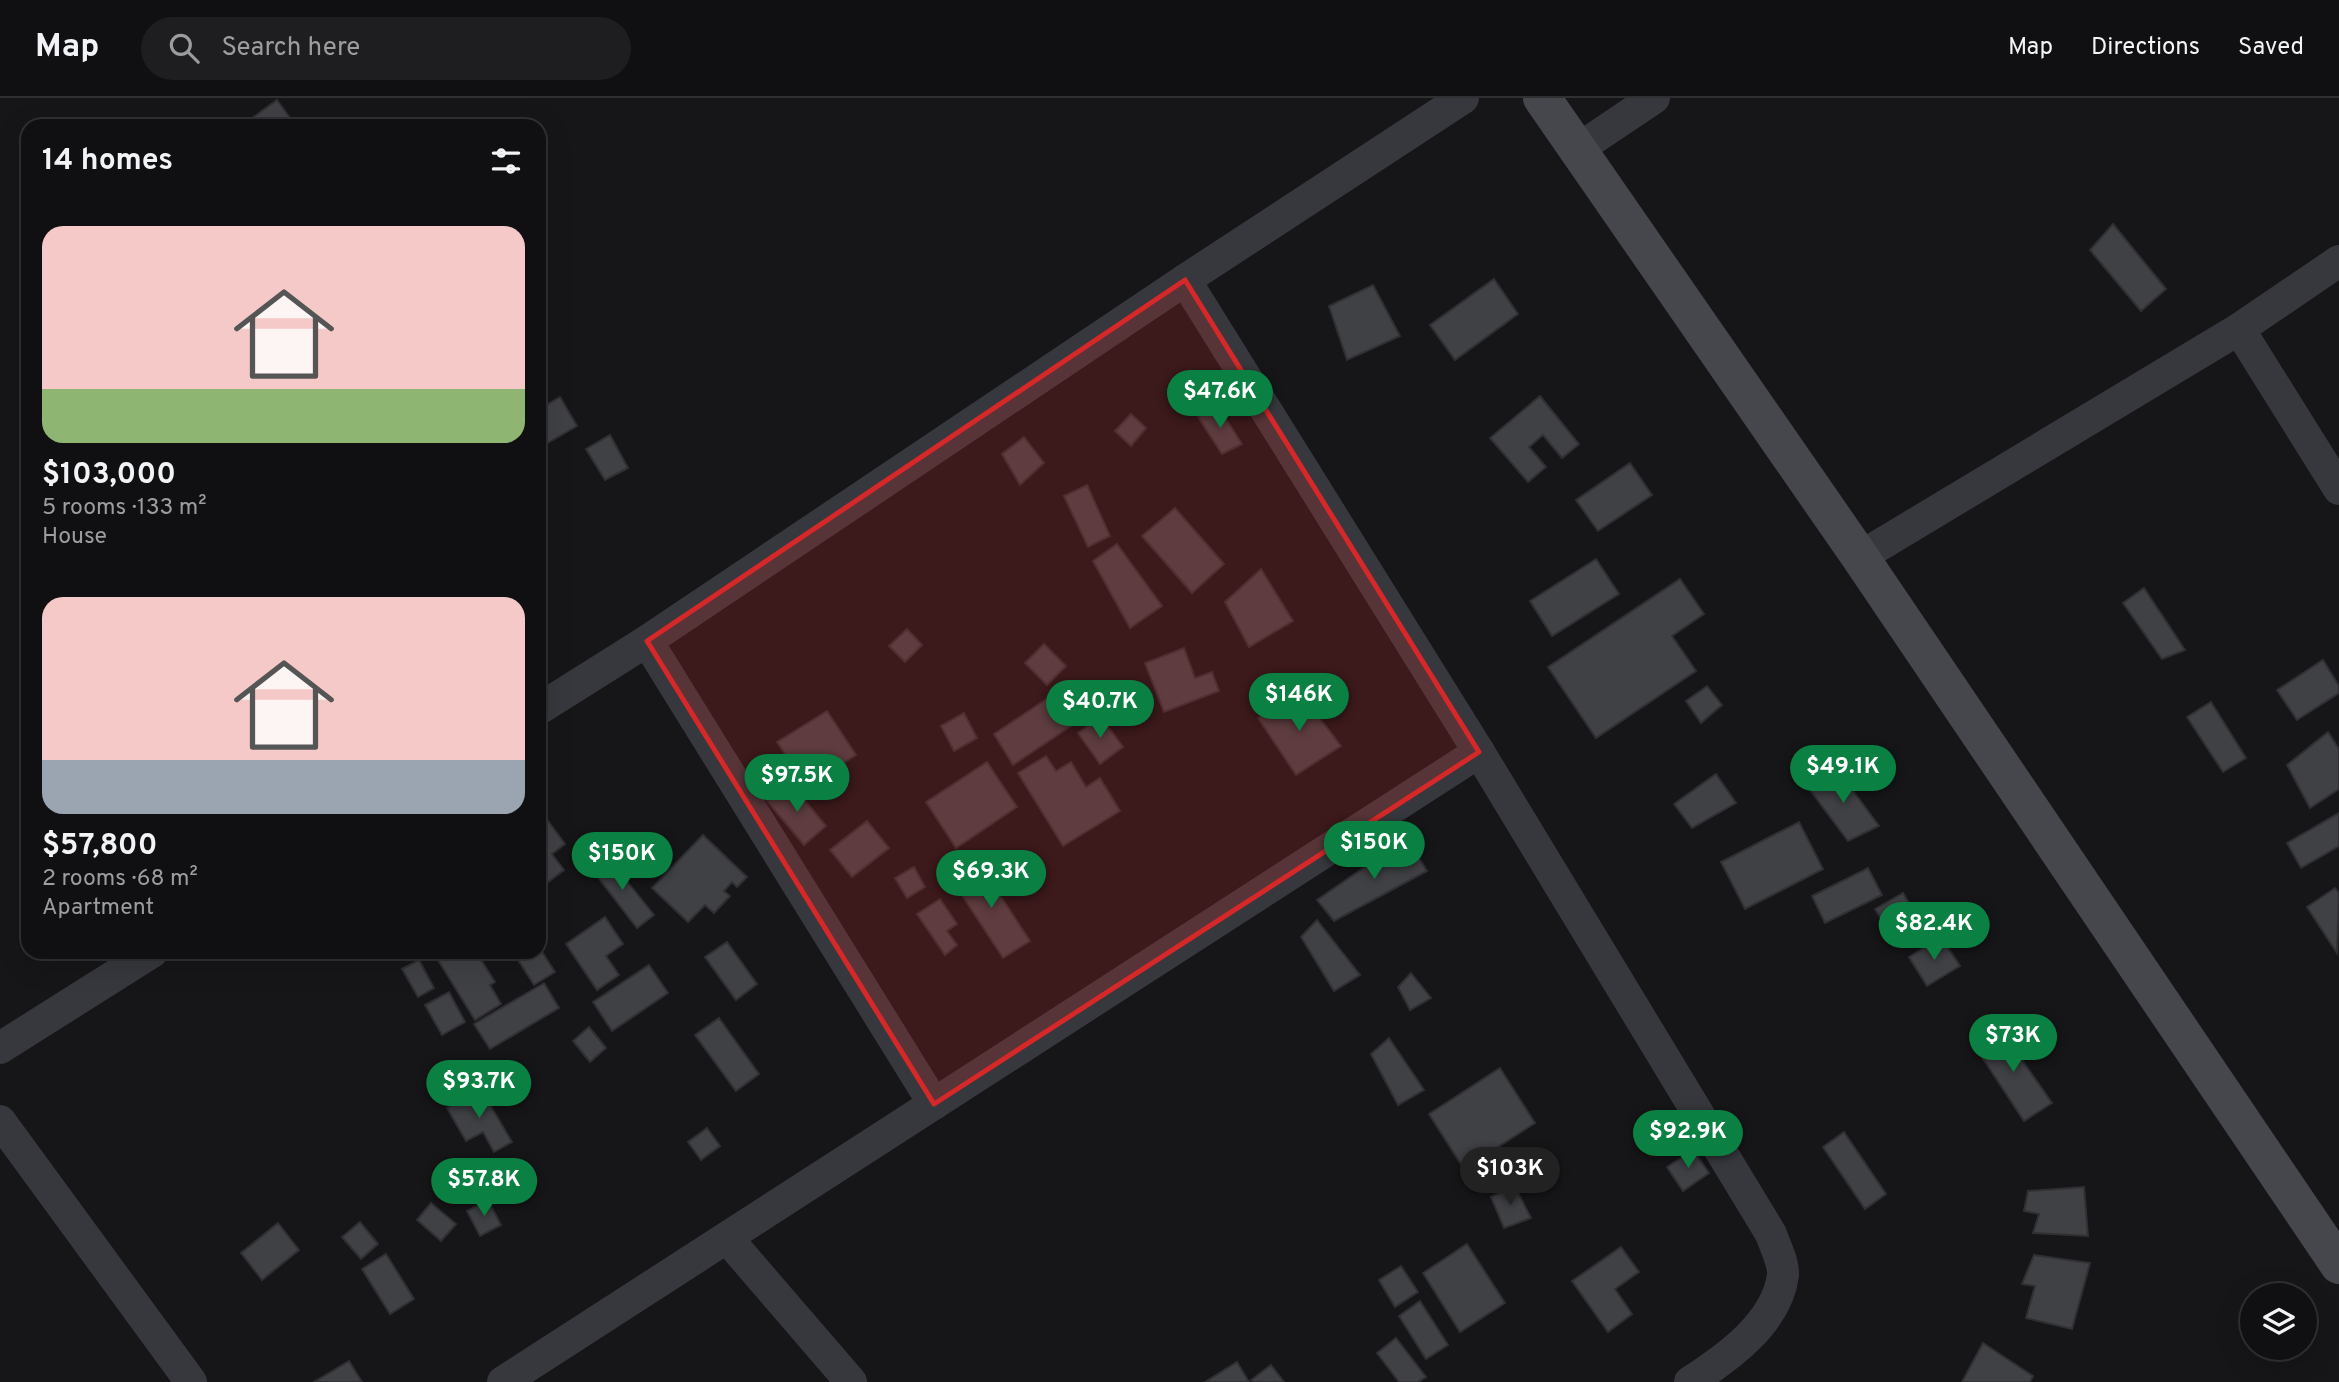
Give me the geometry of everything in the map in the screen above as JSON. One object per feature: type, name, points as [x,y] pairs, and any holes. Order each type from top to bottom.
[{"type":"street","points":[[546,705],[647,641],[1185,280],[1463,98]]},
{"type":"street","points":[[1542,98],[1860,556],[2337,1261]]},
{"type":"street","points":[[1578,149],[1654,98]]},
{"type":"street","points":[[1860,556],[2239,329],[2339,261]]},
{"type":"street","points":[[1185,280],[1479,752],[1772,1234],[1783,1273],[1774,1305],[1739,1348],[1690,1382]]},
{"type":"street","points":[[2239,329],[2339,489]]},
{"type":"street","points":[[647,641],[934,1104]]},
{"type":"street","points":[[503,1382],[1479,752]]},
{"type":"street","points":[[0,1048],[141,959]]},
{"type":"street","points":[[0,1121],[191,1382]]},
{"type":"street","points":[[727,1238],[851,1382]]},
{"type":"highlighted area","points":[[1185,280],[1479,752],[934,1104],[647,641]]},
{"type":"building","points":[[277,100],[291,119],[251,119]]},
{"type":"building","points":[[2113,224],[2166,289],[2141,311],[2090,250]]},
{"type":"building","points":[[1494,279],[1518,314],[1455,360],[1430,325]]},
{"type":"building","points":[[1373,285],[1400,336],[1347,360],[1329,306]]},
{"type":"building","points":[[1540,396],[1579,444],[1562,458],[1543,435],[1529,447],[1546,467],[1528,482],[1490,438]]},
{"type":"building","points":[[560,397],[577,426],[546,444],[546,405]]},
{"type":"building","points":[[1217,405],[1242,444],[1222,454],[1198,417]]},
{"type":"building","points":[[1131,414],[1146,428],[1131,446],[1115,431]]},
{"type":"building","points":[[610,435],[628,468],[605,480],[586,449]]},
{"type":"building","points":[[1024,437],[1044,463],[1020,485],[1002,454]]},
{"type":"building","points":[[1630,463],[1652,495],[1598,531],[1576,500]]},
{"type":"building","points":[[1087,485],[1110,536],[1088,547],[1064,496]]},
{"type":"building","points":[[1175,508],[1224,564],[1192,593],[1142,536]]},
{"type":"building","points":[[1117,544],[1162,606],[1130,628],[1093,561]]},
{"type":"building","points":[[1596,559],[1619,594],[1552,636],[1530,601]]},
{"type":"building","points":[[1261,569],[1293,621],[1249,647],[1225,602]]},
{"type":"building","points":[[1680,579],[1704,614],[1672,636],[1696,671],[1596,738],[1548,667]]},
{"type":"building","points":[[2144,588],[2185,650],[2162,659],[2123,603]]},
{"type":"building","points":[[907,629],[922,645],[905,662],[889,646]]},
{"type":"building","points":[[1044,644],[1066,666],[1047,685],[1025,663]]},
{"type":"building","points":[[1184,648],[1195,678],[1212,672],[1219,691],[1164,712],[1145,663]]},
{"type":"building","points":[[2323,660],[2339,686],[2339,693],[2297,720],[2277,690]]},
{"type":"building","points":[[1707,686],[1722,705],[1701,723],[1686,701]]},
{"type":"building","points":[[1299,691],[1341,746],[1296,775],[1258,718]]},
{"type":"building","points":[[1057,692],[1077,722],[1013,765],[994,734]]},
{"type":"building","points":[[2211,702],[2246,758],[2223,772],[2187,717]]},
{"type":"building","points":[[827,711],[856,755],[813,782],[799,760],[792,764],[777,742]]},
{"type":"building","points":[[964,713],[977,738],[954,751],[941,726]]},
{"type":"building","points":[[1101,717],[1123,747],[1100,764],[1078,733]]},
{"type":"building","points":[[2328,732],[2339,749],[2339,789],[2310,808],[2287,765]]},
{"type":"building","points":[[1046,756],[1056,771],[1071,762],[1086,787],[1100,778],[1120,811],[1063,846],[1018,773]]},
{"type":"building","points":[[987,762],[1017,807],[956,848],[926,802]]},
{"type":"building","points":[[1833,764],[1879,826],[1848,841],[1810,790]]},
{"type":"building","points":[[1716,774],[1736,803],[1692,828],[1674,804]]},
{"type":"building","points":[[790,783],[826,826],[804,845],[767,801]]},
{"type":"building","points":[[2339,813],[2339,846],[2301,868],[2287,843]]},
{"type":"building","points":[[546,818],[565,844],[552,854],[564,870],[546,884]]},
{"type":"building","points":[[867,821],[889,848],[852,877],[830,850]]},
{"type":"building","points":[[1799,822],[1823,869],[1745,909],[1721,862]]},
{"type":"building","points":[[703,835],[747,877],[737,887],[732,882],[724,891],[730,896],[714,913],[705,905],[688,922],[652,888]]},
{"type":"building","points":[[1407,838],[1427,871],[1334,921],[1317,900]]},
{"type":"building","points":[[606,855],[654,915],[637,928],[590,867]]},
{"type":"building","points":[[979,863],[1030,941],[1003,958],[952,880]]},
{"type":"building","points":[[914,867],[925,887],[907,898],[895,878]]},
{"type":"building","points":[[1868,868],[1882,895],[1825,923],[1812,896]]},
{"type":"building","points":[[2335,888],[2339,893],[2337,953],[2307,907]]},
{"type":"building","points":[[1903,893],[1923,926],[1896,943],[1875,909]]},
{"type":"building","points":[[940,899],[957,924],[947,931],[957,945],[945,955],[917,914]]},
{"type":"building","points":[[605,917],[623,944],[606,956],[619,975],[597,990],[566,944]]},
{"type":"building","points":[[1317,920],[1360,975],[1334,991],[1301,937]]},
{"type":"building","points":[[1941,937],[1960,966],[1927,986],[1909,957]]},
{"type":"building","points":[[727,942],[757,984],[736,1000],[705,957]]},
{"type":"building","points":[[546,958],[555,972],[534,985],[517,959]]},
{"type":"building","points":[[437,959],[480,959],[495,982],[490,985],[501,1004],[475,1020]]},
{"type":"building","points":[[419,960],[434,988],[418,997],[402,969]]},
{"type":"building","points":[[649,965],[668,993],[612,1031],[593,1002]]},
{"type":"building","points":[[1411,973],[1431,998],[1410,1010],[1398,987]]},
{"type":"building","points":[[544,983],[559,1008],[490,1049],[474,1024]]},
{"type":"building","points":[[449,992],[465,1022],[442,1035],[425,1005]]},
{"type":"building","points":[[719,1018],[759,1074],[736,1091],[695,1035]]},
{"type":"building","points":[[589,1027],[606,1048],[590,1062],[573,1041]]},
{"type":"building","points":[[1999,1027],[2052,1103],[2024,1121],[1974,1045]]},
{"type":"building","points":[[1389,1038],[1424,1090],[1398,1105],[1371,1054]]},
{"type":"building","points":[[1500,1068],[1535,1123],[1464,1169],[1429,1114]]},
{"type":"building","points":[[480,1088],[512,1142],[494,1152],[483,1132],[466,1141],[447,1108]]},
{"type":"building","points":[[707,1128],[720,1146],[701,1160],[688,1142]]},
{"type":"building","points":[[1844,1132],[1886,1194],[1865,1209],[1823,1147]]},
{"type":"building","points":[[1693,1150],[1709,1173],[1683,1191],[1667,1167]]},
{"type":"building","points":[[1514,1185],[1531,1218],[1504,1228],[1491,1197]]},
{"type":"building","points":[[2084,1187],[2088,1236],[2033,1233],[2039,1214],[2024,1211],[2028,1191]]},
{"type":"building","points":[[488,1200],[501,1225],[480,1236],[467,1211]]},
{"type":"building","points":[[431,1203],[456,1224],[441,1241],[417,1220]]},
{"type":"building","points":[[360,1222],[378,1244],[361,1259],[342,1237]]},
{"type":"building","points":[[278,1223],[299,1250],[262,1280],[241,1253]]},
{"type":"building","points":[[1467,1244],[1505,1303],[1460,1332],[1423,1273]]},
{"type":"building","points":[[1621,1247],[1639,1272],[1615,1289],[1632,1314],[1608,1332],[1572,1281]]},
{"type":"building","points":[[386,1254],[414,1299],[390,1314],[362,1269]]},
{"type":"building","points":[[2034,1255],[2090,1263],[2072,1329],[2026,1318],[2035,1286],[2022,1284]]},
{"type":"building","points":[[1401,1266],[1418,1292],[1395,1307],[1379,1280]]},
{"type":"building","points":[[1420,1301],[1448,1345],[1426,1359],[1399,1316]]},
{"type":"building","points":[[1396,1338],[1426,1377],[1418,1382],[1399,1382],[1377,1353]]},
{"type":"building","points":[[1983,1343],[2033,1376],[2030,1382],[1962,1382]]},
{"type":"building","points":[[349,1361],[362,1382],[314,1382]]},
{"type":"building","points":[[1237,1362],[1249,1382],[1205,1382]]},
{"type":"building","points":[[1271,1365],[1284,1382],[1251,1380]]}]
